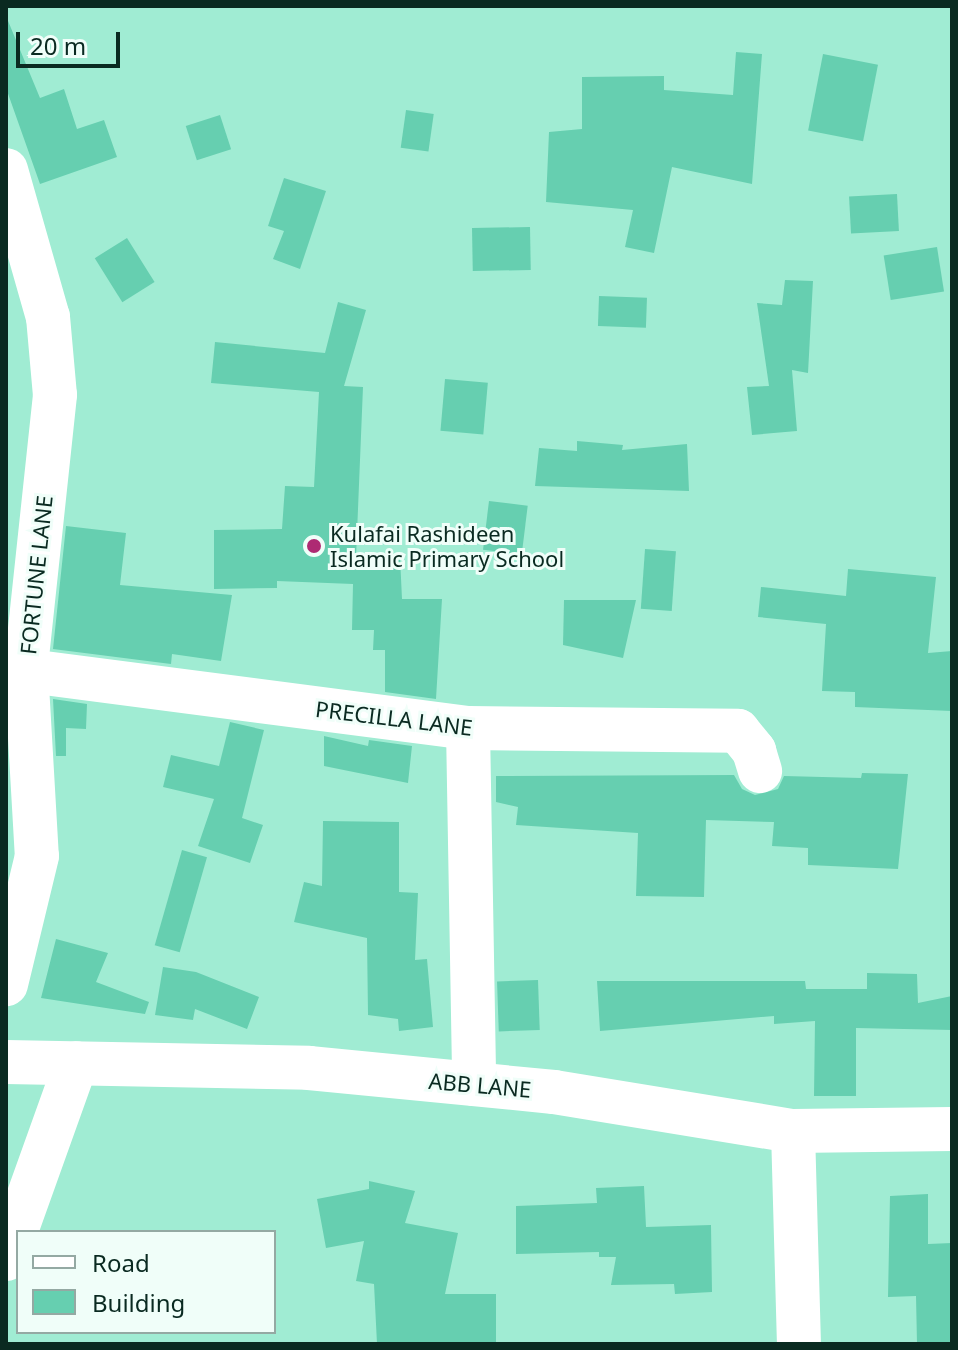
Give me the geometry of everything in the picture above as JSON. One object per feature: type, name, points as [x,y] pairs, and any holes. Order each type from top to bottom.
[{"type":"street","name":"FORTUNE LANE","points":[[6,170],[48,317],[55,395],[16,668],[21,799],[37,856],[6,984]]},
{"type":"street","name":"PRECILLA LANE","points":[[16,668],[468,728],[738,731],[754,751],[760,771]]},
{"type":"street","points":[[468,728],[474,1084]]},
{"type":"street","name":"ABB LANE","points":[[6,1062],[309,1068],[474,1084],[793,1131],[952,1129]]},
{"type":"street","points":[[16,1230],[76,1063]]},
{"type":"street","points":[[793,1131],[799,1344]]},
{"type":"street","points":[[6,1259],[16,1231]]},
{"type":"building","points":[[6,16],[40,98],[64,89],[77,129],[104,120],[117,157],[40,184],[6,88]]},
{"type":"building","points":[[736,52],[762,54],[752,184],[672,167],[654,253],[625,247],[633,210],[546,202],[549,132],[582,129],[582,77],[664,76],[664,90],[733,95]]},
{"type":"building","points":[[823,54],[878,65],[863,141],[808,131]]},
{"type":"building","points":[[406,110],[434,114],[428,152],[401,148]]},
{"type":"building","points":[[220,115],[231,149],[197,160],[186,126]]},
{"type":"building","points":[[284,178],[326,191],[300,269],[273,259],[284,231],[268,226]]},
{"type":"building","points":[[897,194],[899,231],[851,233],[849,197]]},
{"type":"building","points":[[530,227],[531,270],[473,271],[472,228]]},
{"type":"building","points":[[127,238],[155,282],[122,302],[95,258]]},
{"type":"building","points":[[937,247],[944,291],[891,300],[884,255]]},
{"type":"building","points":[[785,280],[813,281],[808,373],[792,370],[797,431],[752,435],[747,387],[769,386],[757,303],[782,305]]},
{"type":"building","points":[[599,296],[647,298],[646,328],[598,326]]},
{"type":"building","points":[[338,302],[366,310],[344,386],[363,387],[356,558],[400,557],[402,599],[442,599],[436,699],[385,692],[385,650],[373,650],[374,630],[352,630],[353,584],[277,581],[277,588],[214,589],[214,530],[282,529],[285,486],[314,487],[319,392],[211,383],[215,342],[325,353]]},
{"type":"building","points":[[445,379],[488,383],[483,435],[440,431]]},
{"type":"building","points":[[577,441],[623,445],[622,450],[687,444],[689,491],[535,486],[539,448],[577,451]]},
{"type":"building","points":[[489,501],[528,506],[522,554],[483,550]]},
{"type":"building","points":[[66,526],[126,533],[120,585],[232,595],[221,661],[172,654],[171,664],[53,649]]},
{"type":"building","points":[[645,549],[676,551],[672,611],[641,609]]},
{"type":"building","points":[[848,569],[936,577],[928,653],[952,651],[952,711],[855,707],[855,692],[822,691],[826,624],[758,617],[761,587],[846,596]]},
{"type":"building","points":[[564,600],[636,600],[623,658],[563,645]]},
{"type":"building","points":[[53,699],[87,704],[86,729],[66,728],[66,756],[56,756]]},
{"type":"building","points":[[230,722],[264,730],[242,818],[263,825],[250,863],[198,846],[214,799],[163,787],[171,755],[219,766]]},
{"type":"building","points":[[324,736],[368,746],[369,740],[412,746],[408,783],[324,766]]},
{"type":"building","points":[[862,773],[908,774],[898,869],[808,865],[808,848],[772,846],[774,822],[706,820],[704,897],[636,896],[638,833],[516,825],[518,807],[496,802],[496,776],[734,775],[742,789],[755,795],[778,789],[784,776],[861,778]]},
{"type":"building","points":[[323,821],[399,822],[399,892],[418,893],[415,960],[427,959],[433,1027],[399,1031],[398,1019],[368,1015],[367,938],[294,922],[304,882],[322,886]]},
{"type":"building","points":[[182,850],[207,857],[180,952],[155,945]]},
{"type":"building","points":[[56,939],[108,953],[96,982],[149,1002],[145,1014],[41,998]]},
{"type":"building","points":[[163,967],[196,972],[259,997],[247,1029],[195,1009],[193,1020],[155,1015]]},
{"type":"building","points":[[867,973],[917,974],[918,1003],[952,996],[952,1030],[856,1028],[856,1096],[814,1096],[815,1021],[774,1024],[774,1016],[600,1031],[597,981],[805,981],[806,989],[867,989]]},
{"type":"building","points":[[538,980],[540,1030],[499,1031],[497,981]]},
{"type":"building","points":[[369,1181],[415,1191],[405,1223],[458,1233],[445,1294],[496,1294],[496,1344],[377,1344],[374,1284],[356,1281],[364,1241],[326,1248],[317,1199],[369,1189]]},
{"type":"building","points":[[644,1186],[646,1227],[711,1225],[712,1292],[675,1294],[674,1284],[611,1285],[616,1257],[599,1257],[599,1252],[516,1254],[516,1206],[597,1203],[596,1188]]},
{"type":"building","points":[[928,1194],[928,1244],[952,1243],[952,1344],[917,1344],[916,1296],[888,1297],[890,1196]]},
{"type":"place","name":"Kulafai Rashideen Islamic Primary School","points":[[314,546]]}]
